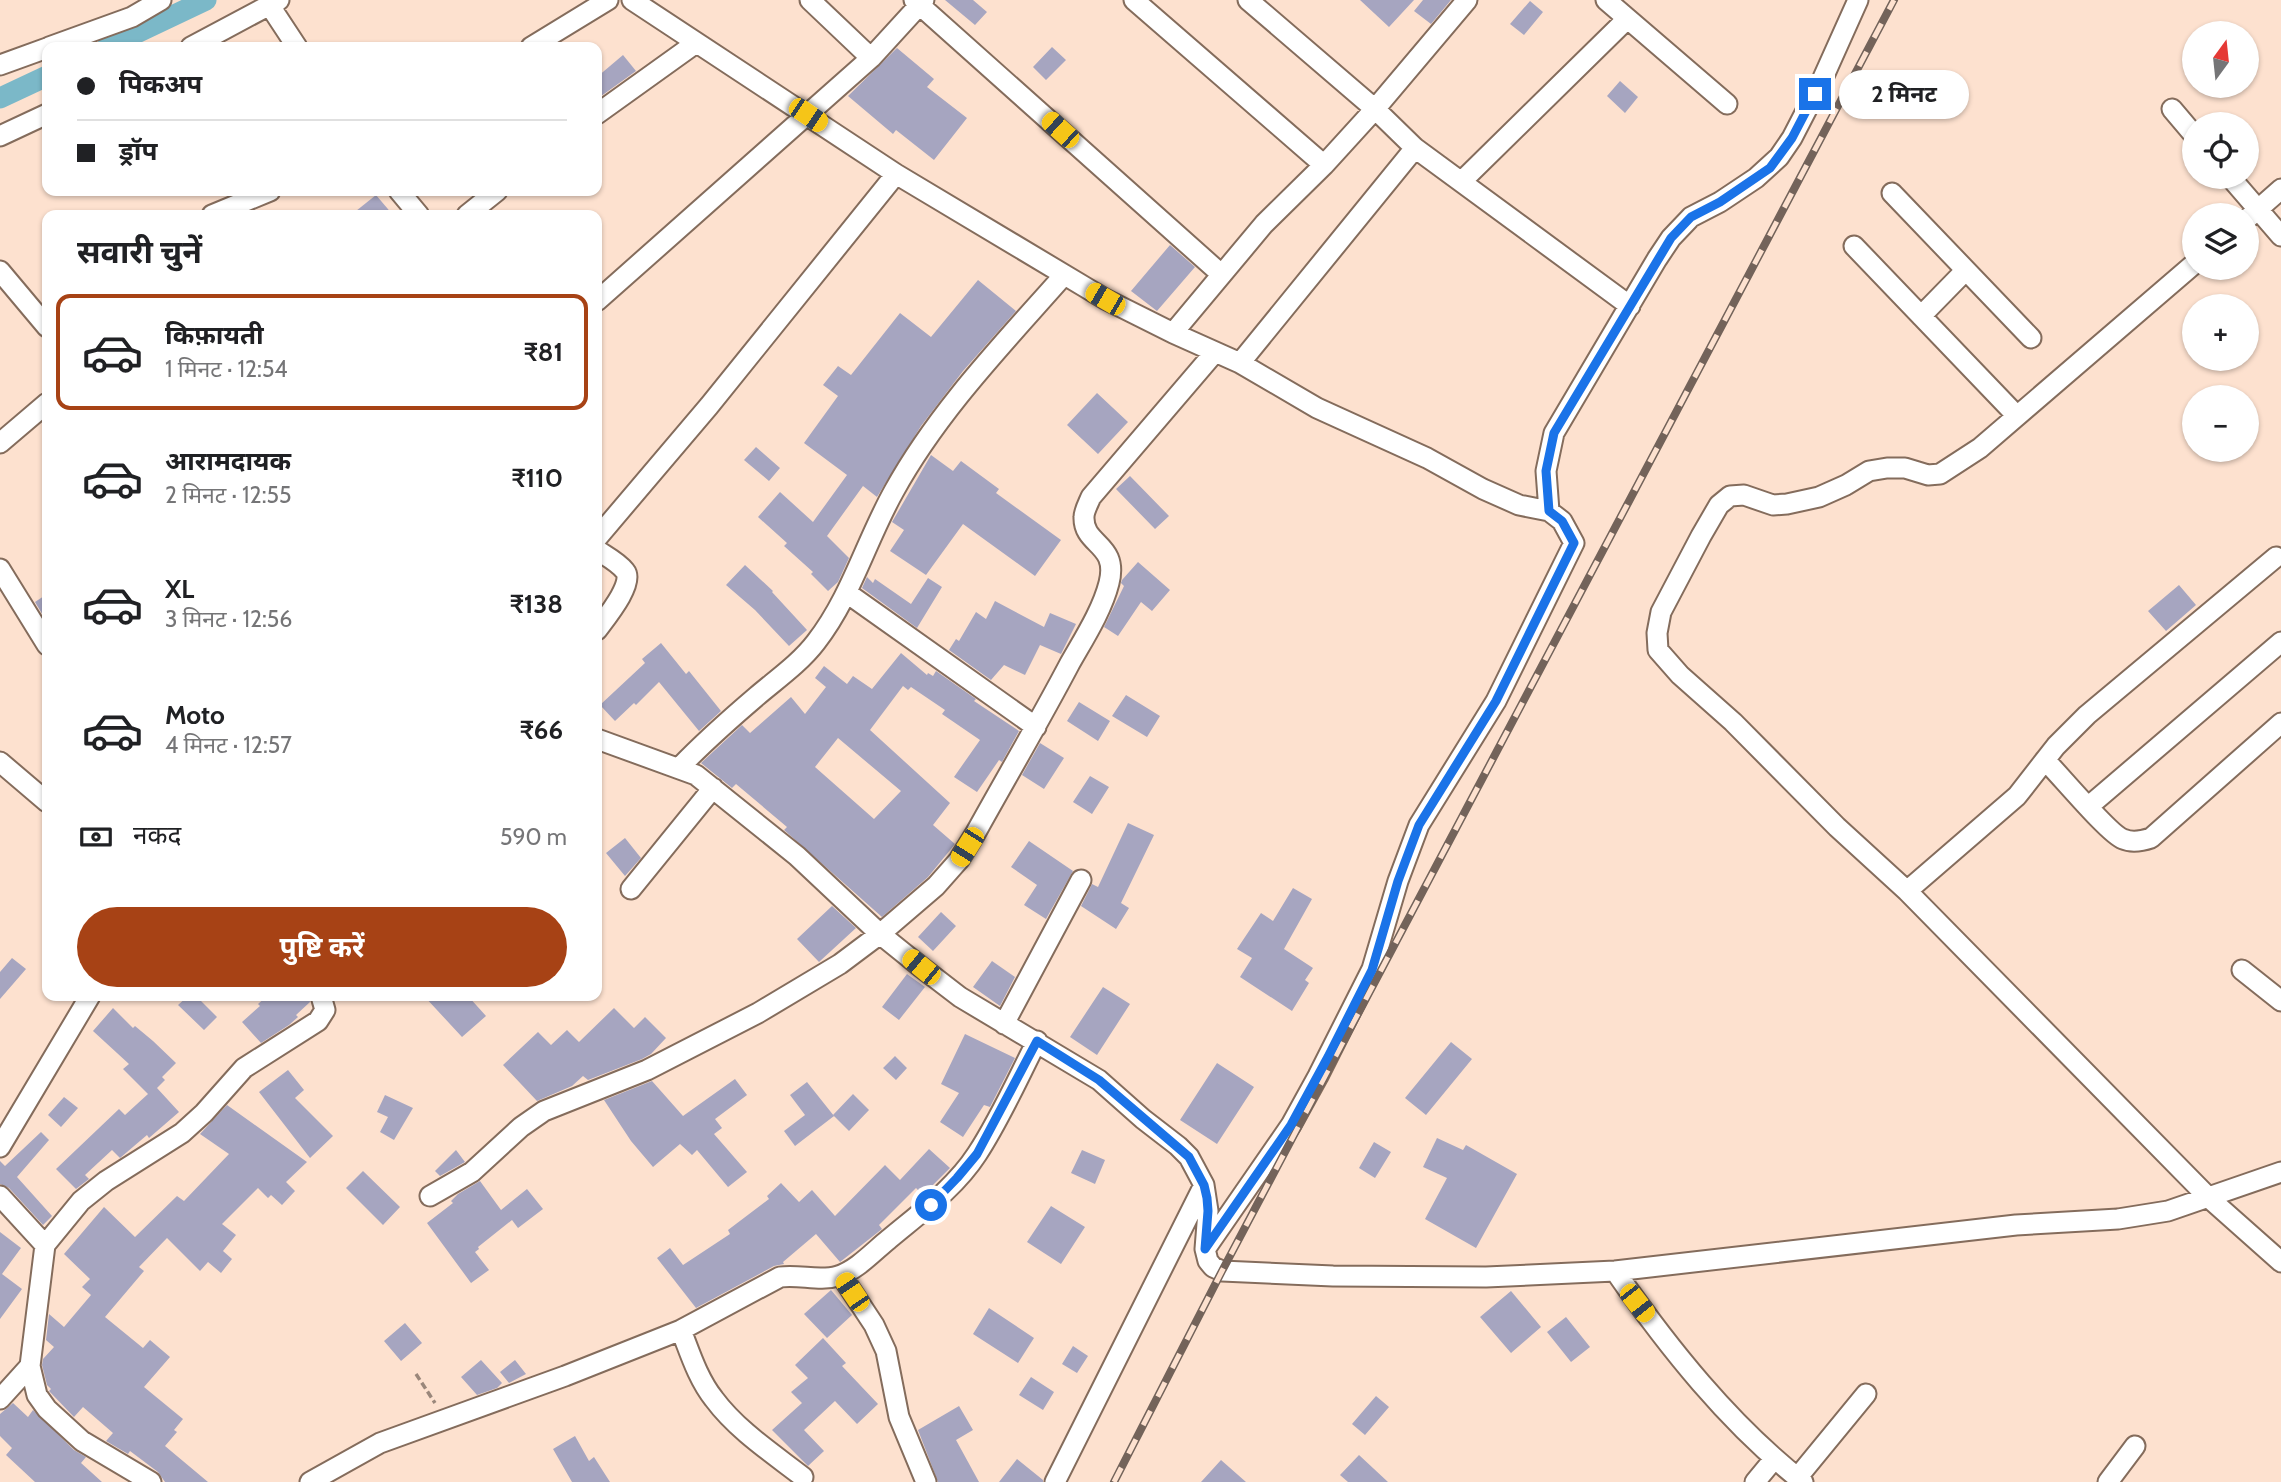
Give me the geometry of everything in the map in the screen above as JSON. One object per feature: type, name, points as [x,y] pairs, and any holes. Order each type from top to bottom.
[{"type":"street","points":[[64,42],[132,17],[161,0]]},
{"type":"street","points":[[539,42],[608,0]]},
{"type":"street","points":[[632,0],[896,174],[1064,275],[1173,333],[1241,363],[1317,408],[1427,458],[1483,489],[1519,505],[1549,511],[1562,521],[1574,543],[1496,701],[1419,825],[1398,881],[1372,970],[1323,1066],[1291,1125],[1205,1249]]},
{"type":"street","points":[[810,0],[871,58]]},
{"type":"street","points":[[1134,0],[1324,165]]},
{"type":"street","points":[[1248,0],[1375,109],[1416,148],[1630,306]]},
{"type":"street","points":[[1606,0],[1727,104]]},
{"type":"street","points":[[1549,511],[1546,471],[1554,433],[1671,238],[1691,217],[1756,178],[1779,157],[1818,89],[1858,0]]},
{"type":"street","points":[[602,297],[871,58],[919,2],[1221,274]]},
{"type":"street","points":[[201,42],[275,3],[294,42]]},
{"type":"street","points":[[1173,333],[1264,224],[1324,165],[1375,109],[1460,3]]},
{"type":"street","points":[[1462,181],[1628,19]]},
{"type":"street","points":[[602,110],[696,43]]},
{"type":"street","points":[[0,65],[42,50]]},
{"type":"street","points":[[2172,109],[2182,121]]},
{"type":"street","points":[[0,136],[42,116]]},
{"type":"street","points":[[1241,363],[1416,148]]},
{"type":"street","points":[[602,532],[683,437],[896,174]]},
{"type":"street","points":[[2259,209],[2281,189]]},
{"type":"street","points":[[1892,193],[2031,338]]},
{"type":"street","points":[[224,210],[259,196]]},
{"type":"street","points":[[403,196],[415,210]]},
{"type":"street","points":[[473,210],[491,196]]},
{"type":"street","points":[[2259,219],[2281,236]]},
{"type":"street","points":[[1854,246],[2017,416]]},
{"type":"street","points":[[0,271],[42,321]]},
{"type":"street","points":[[1921,316],[1965,271]]},
{"type":"street","points":[[2182,274],[1980,447],[1940,474],[1928,475],[1905,468],[1870,471],[1819,497],[1787,504],[1773,505],[1744,495],[1730,496],[1719,505],[1661,612],[1657,633],[1658,650],[1667,662],[1733,722],[1837,827],[1908,891],[2209,1198],[2281,1262]]},
{"type":"street","points":[[679,768],[703,743],[814,646],[847,593],[894,491],[919,451],[954,403],[1064,275]]},
{"type":"street","points":[[430,1196],[472,1172],[521,1127],[544,1111],[630,1079],[802,988],[880,934],[936,887],[959,860],[1036,727],[1082,642],[1109,583],[1112,562],[1085,526],[1084,514],[1091,497],[1214,352]]},
{"type":"street","points":[[0,443],[42,407]]},
{"type":"street","points":[[602,553],[622,567],[628,579],[621,596],[602,623]]},
{"type":"street","points":[[1908,891],[2017,796],[2056,746],[2087,715],[2276,557]]},
{"type":"street","points":[[0,569],[42,637]]},
{"type":"street","points":[[847,593],[1036,727]]},
{"type":"street","points":[[2089,806],[2281,642]]},
{"type":"street","points":[[2045,761],[2123,839],[2132,841],[2151,838],[2281,723]]},
{"type":"street","points":[[602,741],[696,775],[797,856],[880,934],[960,997],[1099,1080],[1178,1146],[1189,1157],[1204,1185],[1208,1211],[1205,1249],[1208,1261],[1213,1267],[1232,1273],[1486,1277],[1615,1271],[1989,1228],[2119,1219],[2168,1210],[2281,1172]]},
{"type":"street","points":[[0,762],[42,798]]},
{"type":"street","points":[[631,889],[713,788]]},
{"type":"street","points":[[1004,1024],[1081,880]]},
{"type":"street","points":[[2242,970],[2281,1001]]},
{"type":"street","points":[[0,1147],[87,1001]]},
{"type":"street","points":[[151,1482],[82,1441],[61,1424],[37,1395],[30,1366],[45,1245],[57,1228],[89,1195],[116,1174],[181,1133],[204,1113],[244,1068],[318,1021],[325,1010],[322,1001]]},
{"type":"street","points":[[310,1482],[380,1443],[565,1376],[681,1330],[780,1277],[793,1275],[826,1279],[841,1275],[931,1205],[957,1178],[977,1154],[1037,1041]]},
{"type":"street","points":[[1055,1482],[1204,1185]]},
{"type":"street","points":[[0,1196],[45,1245]]},
{"type":"street","points":[[1615,1271],[1681,1359],[1720,1404],[1774,1459],[1800,1480],[1866,1394]]},
{"type":"street","points":[[841,1275],[874,1325],[886,1350],[900,1417],[926,1482]]},
{"type":"street","points":[[681,1330],[697,1370],[713,1398],[733,1421],[803,1477]]},
{"type":"street","points":[[0,1399],[30,1366]]},
{"type":"street","points":[[2108,1482],[2135,1446]]},
{"type":"street","points":[[1755,1482],[1774,1459]]},
{"type":"path","points":[[416,1374],[446,1419]]},
{"type":"building","points":[[945,0],[973,0],[987,12],[975,25]]},
{"type":"building","points":[[1360,0],[1414,0],[1389,27]]},
{"type":"building","points":[[1423,0],[1451,0],[1431,24],[1414,11]]},
{"type":"building","points":[[1530,1],[1543,12],[1524,35],[1510,24]]},
{"type":"building","points":[[1052,47],[1066,60],[1046,80],[1033,67]]},
{"type":"building","points":[[897,48],[934,79],[927,87],[967,118],[934,160],[896,130],[893,134],[848,96]]},
{"type":"building","points":[[623,55],[636,71],[602,95],[602,73]]},
{"type":"building","points":[[1620,81],[1638,97],[1625,113],[1607,96]]},
{"type":"building","points":[[377,196],[389,210],[357,210]]},
{"type":"building","points":[[1170,245],[1195,267],[1157,311],[1131,291]]},
{"type":"building","points":[[978,280],[1016,311],[963,371],[921,426],[877,497],[863,486],[827,536],[849,558],[838,582],[828,591],[811,574],[813,572],[784,546],[787,543],[758,517],[780,492],[813,522],[847,475],[804,443],[838,396],[823,385],[838,366],[851,375],[900,313],[931,337]]},
{"type":"building","points":[[1097,393],[1128,422],[1098,454],[1067,425]]},
{"type":"building","points":[[756,447],[780,468],[769,481],[744,460]]},
{"type":"building","points":[[931,455],[953,471],[961,461],[999,489],[996,493],[1061,540],[1035,576],[963,524],[926,575],[890,551],[904,530],[892,522]]},
{"type":"building","points":[[1130,476],[1169,516],[1155,529],[1116,489]]},
{"type":"building","points":[[1138,562],[1170,590],[1152,611],[1141,602],[1118,636],[1104,627],[1124,586],[1122,580]]},
{"type":"building","points":[[745,565],[773,591],[807,630],[789,646],[755,610],[726,585]]},
{"type":"building","points":[[867,577],[873,583],[875,579],[911,604],[928,578],[942,587],[917,628],[862,588]]},
{"type":"building","points":[[2179,585],[2196,605],[2166,631],[2148,611]]},
{"type":"building","points":[[42,597],[42,614],[35,602]]},
{"type":"building","points":[[995,601],[1044,627],[1050,613],[1076,624],[1061,654],[1040,645],[1025,675],[1004,665],[991,680],[949,650],[956,639],[959,641],[976,612],[986,619]]},
{"type":"building","points":[[661,643],[686,674],[689,671],[721,711],[699,731],[659,682],[615,721],[602,707],[602,703],[645,663],[642,659]]},
{"type":"building","points":[[901,653],[927,675],[928,673],[933,676],[936,671],[1019,731],[1002,762],[999,760],[977,792],[954,777],[980,740],[942,714],[945,710],[911,687],[908,690],[903,686],[870,730],[950,803],[933,825],[955,844],[928,877],[882,917],[784,830],[787,827],[736,784],[732,788],[701,763],[742,725],[750,733],[791,697],[805,714],[826,687],[815,678],[824,666],[847,684],[853,676],[872,689]],"holes":[[[838,738],[901,791],[874,819],[815,767]]]},
{"type":"building","points":[[1126,695],[1160,716],[1147,737],[1112,716]]},
{"type":"building","points":[[1079,702],[1110,721],[1098,741],[1067,721]]},
{"type":"building","points":[[1040,743],[1064,758],[1044,789],[1022,775]]},
{"type":"building","points":[[1090,776],[1109,787],[1092,814],[1073,802]]},
{"type":"building","points":[[1128,823],[1154,835],[1121,903],[1129,908],[1116,929],[1081,906],[1092,884],[1098,887]]},
{"type":"building","points":[[625,838],[641,858],[625,876],[606,853]]},
{"type":"building","points":[[1029,841],[1073,871],[1046,919],[1024,905],[1037,885],[1011,867]]},
{"type":"building","points":[[1293,888],[1312,899],[1284,949],[1313,968],[1305,980],[1309,983],[1292,1011],[1240,977],[1252,958],[1237,949],[1261,913],[1273,921]]},
{"type":"building","points":[[832,906],[856,928],[819,962],[797,939]]},
{"type":"building","points":[[941,912],[956,926],[933,951],[918,937]]},
{"type":"building","points":[[12,958],[26,969],[0,999],[0,972]]},
{"type":"building","points":[[992,961],[1015,977],[1000,1006],[973,987]]},
{"type":"building","points":[[907,974],[925,987],[899,1020],[882,1007]]},
{"type":"building","points":[[1103,987],[1130,1004],[1097,1055],[1070,1037]]},
{"type":"building","points":[[182,1001],[201,1001],[217,1017],[204,1030],[178,1005]]},
{"type":"building","points":[[261,1001],[310,1002],[289,1025],[261,1043],[242,1022],[260,1006],[258,1004]]},
{"type":"building","points":[[429,1001],[472,1001],[486,1016],[462,1037]]},
{"type":"building","points":[[113,1008],[176,1063],[162,1077],[165,1080],[157,1088],[179,1112],[120,1158],[112,1150],[85,1175],[89,1179],[76,1189],[56,1169],[119,1109],[125,1115],[148,1094],[123,1069],[129,1064],[93,1031]]},
{"type":"building","points":[[614,1008],[634,1028],[645,1017],[666,1038],[651,1054],[642,1059],[588,1080],[583,1076],[572,1086],[537,1101],[503,1065],[538,1032],[551,1045],[567,1030],[579,1042]]},
{"type":"building","points":[[965,1034],[1015,1058],[990,1107],[984,1105],[963,1137],[940,1122],[959,1093],[941,1084]]},
{"type":"building","points":[[1451,1042],[1472,1059],[1426,1115],[1405,1098]]},
{"type":"building","points":[[895,1056],[907,1068],[896,1080],[883,1068]]},
{"type":"building","points":[[1217,1063],[1254,1087],[1217,1144],[1180,1120]]},
{"type":"building","points":[[288,1070],[304,1090],[295,1098],[333,1136],[310,1158],[259,1092]]},
{"type":"building","points":[[735,1079],[747,1095],[715,1119],[722,1128],[714,1134],[747,1172],[728,1187],[697,1150],[692,1155],[680,1144],[653,1167],[631,1141],[604,1100],[652,1081],[683,1116]]},
{"type":"building","points":[[807,1082],[834,1116],[795,1146],[784,1131],[805,1115],[790,1095]]},
{"type":"building","points":[[853,1094],[869,1110],[849,1131],[833,1115]]},
{"type":"building","points":[[385,1095],[413,1108],[394,1140],[380,1132],[388,1117],[377,1112]]},
{"type":"building","points":[[64,1097],[78,1108],[61,1127],[48,1115]]},
{"type":"building","points":[[227,1105],[307,1162],[286,1182],[295,1191],[282,1205],[271,1195],[268,1198],[258,1188],[222,1224],[236,1235],[223,1251],[232,1259],[221,1273],[208,1262],[200,1271],[167,1238],[139,1267],[144,1271],[105,1317],[143,1348],[150,1340],[170,1357],[144,1387],[183,1419],[174,1430],[177,1432],[165,1446],[208,1482],[165,1482],[158,1472],[130,1451],[128,1454],[106,1441],[113,1433],[83,1407],[74,1417],[49,1391],[51,1389],[47,1385],[42,1365],[43,1359],[54,1347],[46,1340],[49,1314],[64,1327],[91,1295],[82,1287],[90,1279],[64,1254],[104,1207],[135,1237],[177,1196],[184,1201],[229,1154],[200,1134]]},
{"type":"building","points":[[41,1132],[49,1140],[17,1177],[52,1216],[43,1225],[9,1188],[0,1184],[0,1161],[5,1166]]},
{"type":"building","points":[[1437,1138],[1463,1150],[1466,1145],[1517,1174],[1476,1248],[1425,1219],[1447,1178],[1423,1167]]},
{"type":"building","points":[[1374,1142],[1391,1152],[1375,1178],[1359,1168]]},
{"type":"building","points":[[929,1149],[950,1168],[923,1195],[916,1188],[879,1225],[882,1229],[840,1262],[816,1234],[783,1262],[784,1264],[774,1266],[696,1308],[657,1258],[670,1248],[683,1265],[730,1234],[728,1230],[769,1199],[767,1196],[781,1183],[799,1202],[812,1190],[835,1216],[885,1165],[900,1180]]},
{"type":"building","points":[[456,1150],[465,1162],[440,1176],[435,1171]]},
{"type":"building","points":[[1082,1150],[1105,1160],[1095,1184],[1071,1173]]},
{"type":"building","points":[[363,1171],[400,1207],[383,1225],[346,1188]]},
{"type":"building","points":[[480,1181],[501,1210],[527,1189],[543,1209],[518,1228],[512,1220],[478,1247],[475,1252],[489,1270],[471,1283],[427,1223],[453,1203],[451,1201],[458,1194]]},
{"type":"building","points":[[1051,1206],[1085,1227],[1061,1264],[1027,1242]]},
{"type":"building","points":[[0,1232],[21,1248],[2,1274],[22,1289],[0,1319]]},
{"type":"building","points":[[831,1290],[852,1315],[827,1338],[804,1314]]},
{"type":"building","points":[[1511,1291],[1541,1327],[1511,1353],[1480,1317]]},
{"type":"building","points":[[989,1308],[1034,1338],[1018,1363],[973,1334]]},
{"type":"building","points":[[1566,1317],[1590,1347],[1571,1362],[1547,1332]]},
{"type":"building","points":[[405,1323],[422,1343],[401,1361],[384,1341]]},
{"type":"building","points":[[823,1338],[846,1363],[842,1366],[878,1404],[857,1424],[835,1401],[804,1430],[824,1451],[808,1466],[772,1430],[802,1403],[791,1392],[808,1378],[795,1365]]},
{"type":"building","points":[[1073,1346],[1088,1356],[1077,1373],[1062,1364]]},
{"type":"building","points":[[481,1360],[502,1383],[497,1388],[477,1395],[461,1377]]},
{"type":"building","points":[[515,1360],[526,1374],[509,1383],[500,1372]]},
{"type":"building","points":[[1031,1377],[1054,1392],[1043,1410],[1019,1395]]},
{"type":"building","points":[[1376,1396],[1389,1407],[1365,1435],[1352,1424]]},
{"type":"building","points":[[13,1403],[28,1417],[33,1410],[74,1450],[86,1457],[81,1463],[102,1482],[35,1482],[6,1455],[12,1448],[0,1436],[0,1414]]},
{"type":"building","points":[[959,1406],[973,1430],[956,1440],[979,1482],[938,1482],[918,1430]]},
{"type":"building","points":[[575,1436],[589,1461],[594,1457],[610,1482],[572,1482],[553,1449]]},
{"type":"building","points":[[1359,1455],[1388,1482],[1348,1482],[1340,1475]]},
{"type":"building","points":[[1017,1459],[1043,1480],[1043,1482],[999,1482]]},
{"type":"building","points":[[1221,1460],[1246,1482],[1201,1482]]},
{"type":"waterway","points":[[118,42],[206,0]]},
{"type":"waterway","points":[[0,98],[42,78]]},
{"type":"railway","points":[[1114,1482],[1222,1271],[1894,0]]},
{"type":"route","points":[[931,1205],[977,1154],[1037,1041],[1099,1080],[1189,1157],[1204,1185],[1207,1198],[1205,1249],[1291,1125],[1328,1057],[1372,970],[1398,881],[1419,825],[1496,701],[1574,543],[1562,521],[1549,511],[1546,471],[1554,433],[1671,238],[1691,217],[1720,202],[1770,168],[1792,138],[1815,94]]}]
